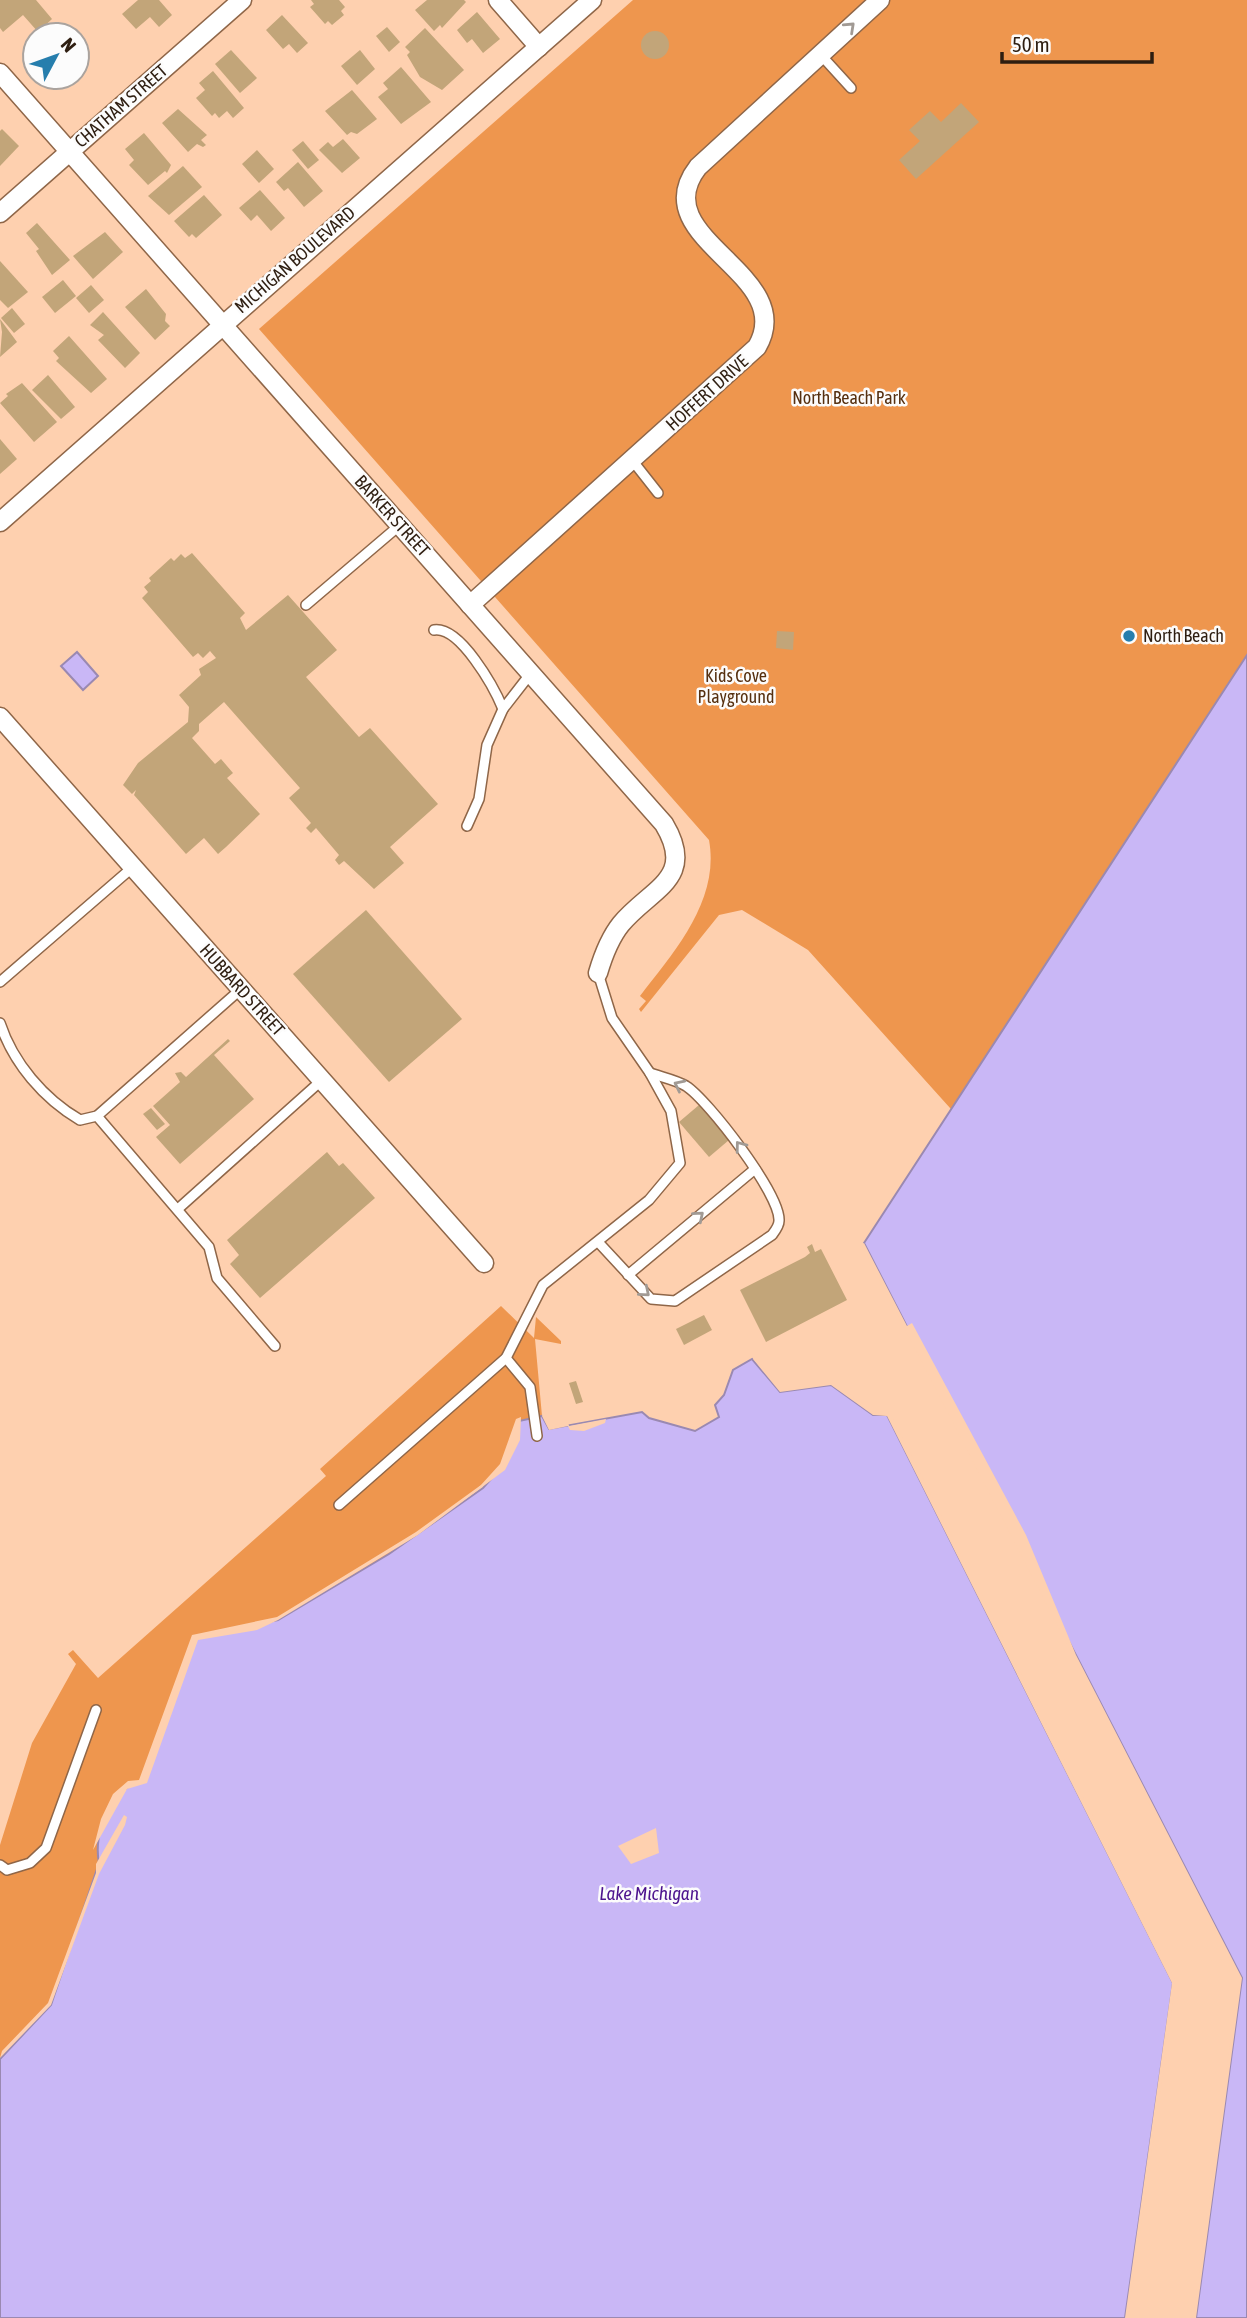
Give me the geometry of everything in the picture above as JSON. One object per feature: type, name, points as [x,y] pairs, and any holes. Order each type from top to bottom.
[{"type":"street","name":"CHATHAM STREET","points":[[0,213],[242,0]]},
{"type":"street","points":[[498,0],[539,47]]},
{"type":"street","name":"MICHIGAN BOULEVARD","points":[[0,522],[592,0]]},
{"type":"street","name":"HOFFERT DRIVE","points":[[470,605],[751,355],[764,336],[765,313],[761,302],[690,219],[685,195],[687,186],[698,167],[880,0]]},
{"type":"street","name":"BARKER STREET","points":[[0,73],[664,824],[675,842],[677,856],[673,874],[621,925],[604,952],[598,973]]},
{"type":"street","name":"HUBBARD STREET","points":[[0,717],[484,1263]]},
{"type":"lane","points":[[820,54],[851,88]]},
{"type":"lane","points":[[632,460],[658,493]]},
{"type":"lane","points":[[306,605],[400,525]]},
{"type":"lane","points":[[434,631],[442,629],[450,634],[474,660],[490,680],[503,709]]},
{"type":"lane","points":[[467,826],[479,799],[487,745],[503,709],[531,673]]},
{"type":"lane","points":[[0,982],[133,867]]},
{"type":"lane","points":[[339,1505],[506,1358],[542,1284],[599,1242],[649,1200],[680,1163],[671,1111],[650,1073],[612,1018],[598,973]]},
{"type":"lane","points":[[0,1023],[18,1061],[55,1105],[80,1120],[97,1116],[241,989]]},
{"type":"lane","points":[[599,1242],[652,1299],[675,1301],[772,1235],[779,1221],[776,1204],[740,1146],[686,1086],[650,1073]]},
{"type":"lane","points":[[179,1208],[322,1080]]},
{"type":"lane","points":[[97,1116],[179,1208],[209,1247],[217,1278],[275,1346]]},
{"type":"lane","points":[[628,1275],[755,1170]]},
{"type":"lane","points":[[506,1358],[530,1387],[537,1436]]},
{"type":"lane","points":[[0,1865],[7,1870],[30,1863],[46,1848],[96,1710]]},
{"type":"green space","name":"North Beach Park","points":[[633,0],[1247,0],[1247,686],[968,1128],[808,950],[742,910],[719,915],[641,1012],[639,1009],[646,1001],[640,996],[680,943],[701,904],[711,862],[709,840],[259,329]]},
{"type":"green space","points":[[501,1306],[534,1338],[536,1317],[561,1341],[561,1344],[535,1339],[542,1416],[519,1421],[503,1466],[141,1783],[116,1809],[99,1838],[99,1863],[51,2005],[0,2058],[0,1845],[32,1743],[76,1664],[68,1654],[73,1650],[98,1678],[326,1476],[320,1469]]},
{"type":"water","points":[[77,652],[98,676],[83,690],[61,666]]},
{"type":"water","points":[[1247,655],[1247,2318],[1196,2318],[1242,1978],[864,1243]]},
{"type":"water","name":"Lake Michigan","points":[[752,1359],[780,1392],[831,1385],[873,1415],[887,1415],[1173,1983],[1125,2318],[0,2318],[0,2059],[51,2005],[99,1863],[101,1826],[112,1803],[121,1793],[142,1782],[194,1637],[278,1620],[389,1554],[483,1488],[503,1466],[519,1421],[542,1416],[549,1429],[642,1412],[649,1418],[695,1431],[719,1417],[715,1405],[724,1395],[733,1370]]},
{"type":"pier","points":[[864,1243],[907,1326],[912,1323],[1026,1535],[1076,1655],[1242,1978],[1196,2318],[1193,2318],[1239,1978],[861,1244]]},
{"type":"pier","points":[[754,1356],[781,1389],[833,1383],[874,1411],[890,1413],[1176,1981],[1128,2318],[1125,2318],[1172,1983],[887,1416],[873,1415],[831,1385],[780,1392],[753,1359]]},
{"type":"pier","points":[[543,1413],[551,1426],[568,1422],[569,1426],[606,1419],[605,1423],[584,1431],[570,1430],[568,1426],[549,1430]]},
{"type":"pier","points":[[521,1417],[520,1440],[505,1470],[418,1535],[278,1620],[257,1630],[198,1640],[147,1783],[127,1789],[93,1850],[101,1819],[113,1794],[128,1781],[139,1780],[192,1635],[277,1617],[416,1532],[481,1485],[500,1464],[516,1419]]},
{"type":"pier","points":[[124,1815],[127,1817],[125,1825],[99,1874],[51,2005],[0,2058],[2,2051],[48,2003],[96,1873],[96,1864]]},
{"type":"pier","points":[[656,1828],[659,1853],[631,1864],[618,1846]]},
{"type":"building","points":[[0,0],[36,0],[52,19],[28,21],[23,15],[3,32],[0,28]]},
{"type":"building","points":[[138,0],[159,0],[172,15],[159,27],[150,17],[136,29],[122,14]]},
{"type":"building","points":[[311,0],[339,0],[345,7],[341,11],[344,15],[332,25],[328,21],[325,24],[310,7],[314,4]]},
{"type":"building","points":[[427,0],[466,2],[442,28],[440,25],[434,31],[415,10]]},
{"type":"building","points":[[477,12],[500,39],[483,53],[472,39],[467,43],[457,30]]},
{"type":"building","points":[[282,15],[308,43],[297,53],[289,44],[283,49],[266,30]]},
{"type":"building","points":[[387,27],[400,42],[389,52],[376,36]]},
{"type":"building","points":[[425,28],[464,70],[442,90],[420,77],[407,55],[410,52],[405,47]]},
{"type":"building","points":[[655,31],[665,35],[669,45],[665,55],[655,59],[645,55],[641,45],[645,35]]},
{"type":"building","points":[[231,50],[257,78],[240,93],[215,64]]},
{"type":"building","points":[[360,50],[375,69],[357,85],[341,66]]},
{"type":"building","points":[[401,67],[431,102],[401,124],[378,97],[388,89],[383,83]]},
{"type":"building","points":[[213,71],[244,108],[233,118],[227,111],[219,118],[215,113],[212,116],[196,98],[205,90],[199,83]]},
{"type":"building","points":[[352,90],[377,119],[357,134],[351,132],[347,135],[325,111]]},
{"type":"building","points":[[961,103],[979,122],[916,179],[899,160],[920,141],[909,130],[930,111],[941,122]]},
{"type":"building","points":[[178,109],[207,135],[201,140],[206,145],[203,147],[197,144],[188,152],[162,123]]},
{"type":"building","points":[[2,129],[19,146],[0,166],[0,131]]},
{"type":"building","points":[[144,133],[171,165],[167,173],[165,171],[148,185],[129,165],[134,160],[125,149]]},
{"type":"building","points":[[343,139],[360,158],[342,173],[319,150],[328,142],[333,147]]},
{"type":"building","points":[[303,141],[319,160],[308,169],[292,150]]},
{"type":"building","points":[[257,150],[274,169],[259,183],[242,164]]},
{"type":"building","points":[[298,162],[323,191],[304,207],[288,188],[284,191],[276,182]]},
{"type":"building","points":[[183,166],[202,187],[169,215],[148,196]]},
{"type":"building","points":[[260,190],[285,218],[271,231],[257,215],[251,221],[239,208]]},
{"type":"building","points":[[204,195],[222,215],[196,238],[192,234],[189,237],[174,221]]},
{"type":"building","points":[[37,223],[70,260],[52,275],[36,251],[39,249],[26,233]]},
{"type":"building","points":[[105,232],[123,252],[93,279],[73,256]]},
{"type":"building","points":[[0,261],[28,292],[8,308],[0,300]]},
{"type":"building","points":[[63,280],[76,296],[55,313],[42,297]]},
{"type":"building","points":[[91,285],[104,300],[89,313],[76,298]]},
{"type":"building","points":[[146,289],[166,314],[165,321],[170,326],[155,340],[125,307]]},
{"type":"building","points":[[12,308],[25,324],[14,333],[1,318]]},
{"type":"building","points":[[103,312],[140,353],[125,368],[98,340],[104,335],[90,325]]},
{"type":"building","points":[[0,319],[17,342],[0,357],[2,332]]},
{"type":"building","points":[[69,336],[107,379],[91,393],[56,361],[59,358],[53,351]]},
{"type":"building","points":[[48,375],[75,407],[61,419],[32,390]]},
{"type":"building","points":[[22,383],[57,422],[34,442],[0,403],[8,396],[6,394]]},
{"type":"building","points":[[0,439],[17,459],[0,474]]},
{"type":"building","points":[[192,553],[245,613],[240,618],[246,630],[288,595],[337,650],[306,677],[359,737],[370,728],[438,804],[390,847],[404,863],[374,889],[344,861],[339,865],[335,860],[339,855],[316,828],[311,833],[306,828],[311,823],[289,798],[300,788],[224,702],[199,724],[199,731],[192,738],[215,764],[221,759],[233,773],[227,778],[260,814],[218,854],[204,838],[186,854],[134,795],[136,790],[132,794],[123,785],[138,763],[188,722],[189,707],[179,695],[201,675],[199,669],[216,658],[210,651],[203,658],[198,653],[193,657],[142,598],[148,592],[144,587],[151,581],[149,578],[171,558],[174,561],[181,554],[185,558]]},
{"type":"building","points":[[777,631],[794,632],[793,650],[776,648]]},
{"type":"building","points":[[366,910],[462,1019],[389,1082],[293,974]]},
{"type":"building","points":[[228,1039],[230,1041],[214,1055],[254,1099],[180,1164],[156,1137],[170,1125],[153,1106],[180,1082],[175,1073],[181,1072],[186,1077]]},
{"type":"building","points":[[699,1105],[729,1140],[709,1157],[679,1122]]},
{"type":"building","points":[[151,1108],[165,1124],[157,1130],[143,1114]]},
{"type":"building","points":[[327,1152],[339,1166],[343,1163],[375,1198],[260,1298],[230,1264],[239,1255],[227,1240]]},
{"type":"building","points":[[812,1244],[815,1252],[821,1249],[847,1300],[766,1342],[740,1290],[805,1257],[810,1253],[807,1247]]},
{"type":"building","points":[[704,1315],[712,1330],[684,1345],[676,1329]]},
{"type":"building","points":[[576,1381],[583,1402],[576,1404],[569,1383]]},
{"type":"place","name":"North Beach","points":[[1129,636]]},
{"type":"park label","name":"Kids Cove Playground","points":[[736,686]]}]
